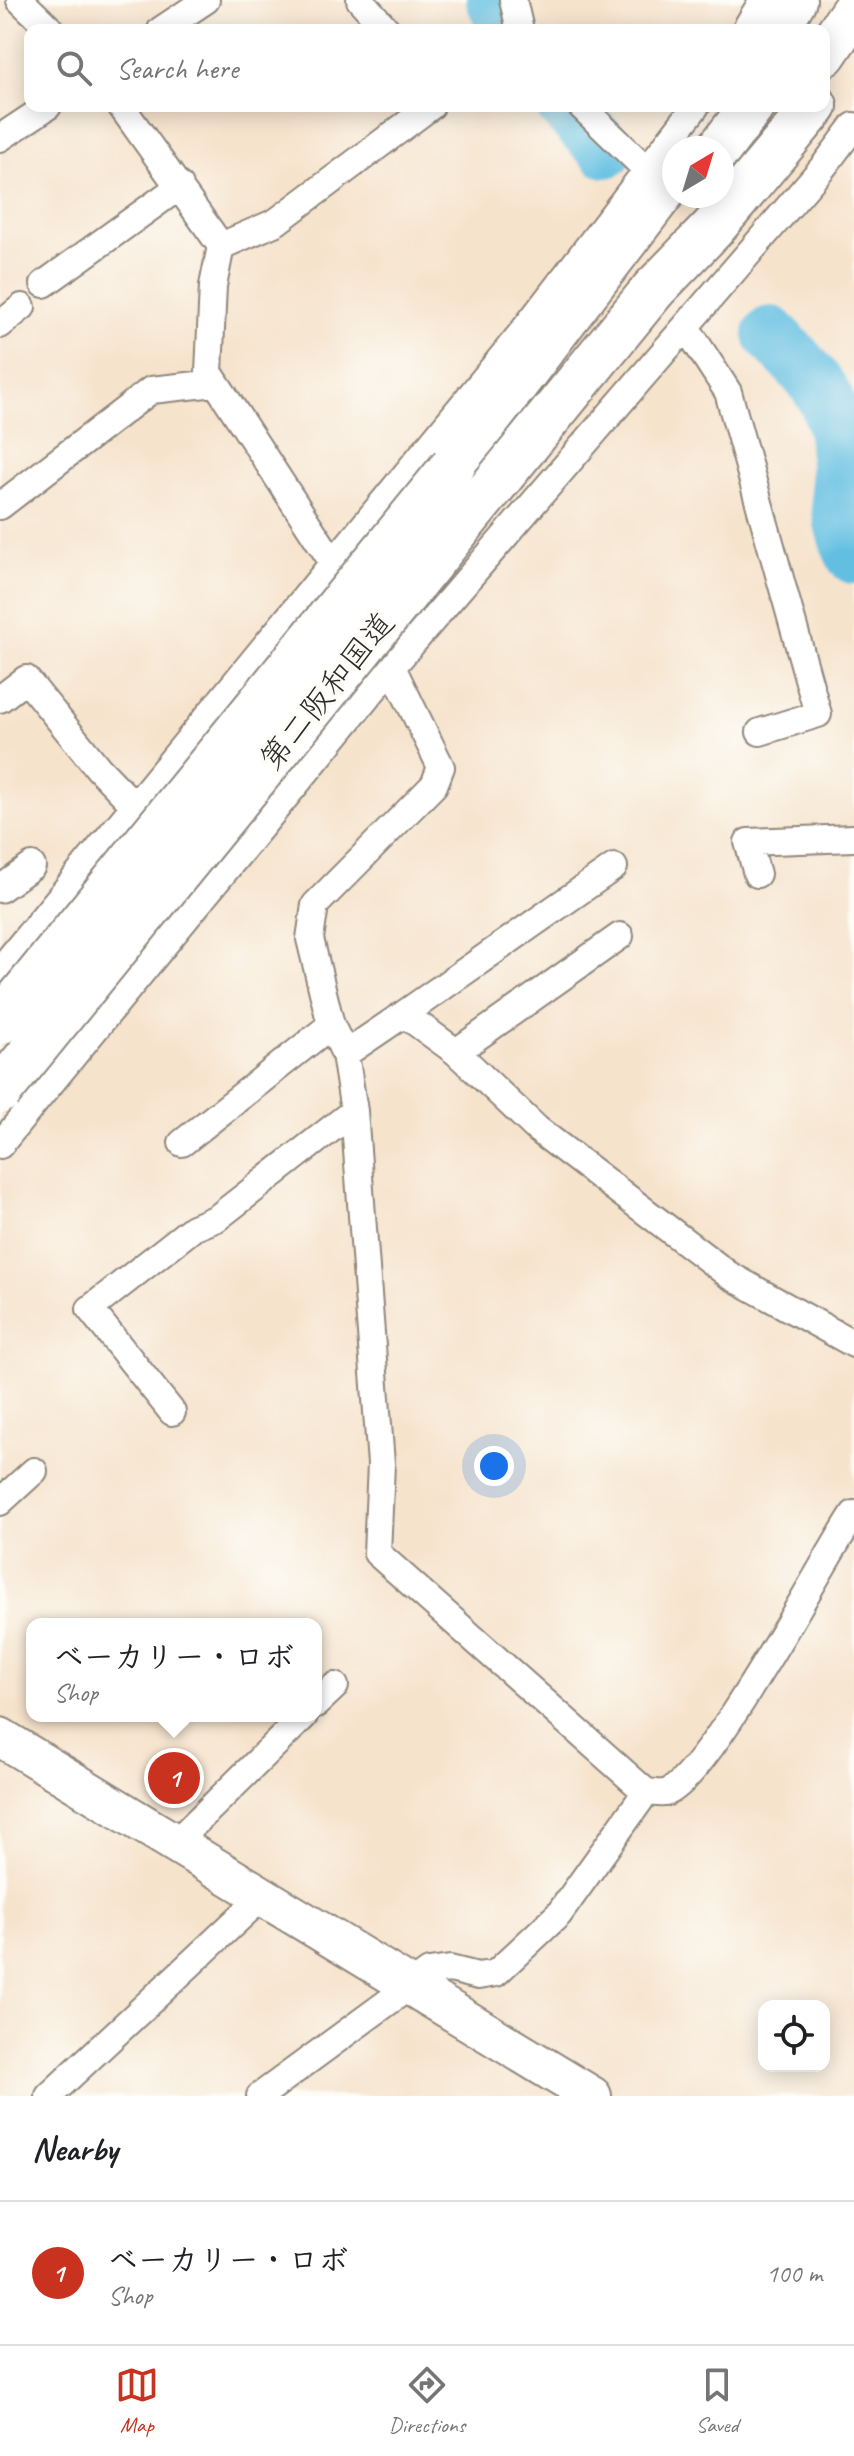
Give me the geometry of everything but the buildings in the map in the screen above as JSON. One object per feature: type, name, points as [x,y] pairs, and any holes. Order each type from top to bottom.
[{"type":"highway","points":[[780,24],[794,0]]},
{"type":"highway","points":[[813,24],[829,0]]},
{"type":"highway","points":[[830,45],[854,10]]},
{"type":"highway","points":[[830,88],[854,59]]},
{"type":"highway","points":[[705,136],[723,112]]},
{"type":"highway","points":[[729,136],[747,112]]},
{"type":"highway","points":[[734,178],[782,112]]},
{"type":"highway","points":[[653,290],[713,228],[810,112]]},
{"type":"highway","points":[[453,466],[661,174]]},
{"type":"highway","points":[[453,466],[610,291],[674,208]]},
{"type":"highway","points":[[653,290],[713,208]]},
{"type":"highway","name":"第二阪和国道","points":[[0,1091],[653,290]]},
{"type":"highway","name":"第二阪和国道","points":[[0,1022],[453,466]]},
{"type":"street","points":[[20,0],[45,24]]},
{"type":"street","points":[[170,24],[206,0]]},
{"type":"street","points":[[360,0],[382,24]]},
{"type":"street","points":[[513,0],[519,24]]},
{"type":"street","points":[[749,24],[763,0]]},
{"type":"street","points":[[0,138],[39,112]]},
{"type":"street","points":[[125,112],[221,246],[213,286],[209,372],[332,561],[392,667],[441,767],[434,785],[315,905],[310,939],[331,1025],[345,1054],[354,1111],[381,1464],[377,1553],[646,1792],[665,1793],[686,1778],[726,1726],[854,1514]]},
{"type":"street","points":[[221,246],[276,222],[423,112]]},
{"type":"street","points":[[588,112],[661,174]]},
{"type":"street","points":[[5,953],[134,805],[524,330],[661,174],[693,112]]},
{"type":"street","points":[[0,1145],[392,667],[686,327],[854,126]]},
{"type":"street","points":[[44,284],[180,186]]},
{"type":"street","points":[[0,325],[22,307]]},
{"type":"street","points":[[686,327],[728,392],[818,714],[760,732]]},
{"type":"street","points":[[0,506],[151,390],[216,383]]},
{"type":"street","points":[[0,699],[26,679],[99,769],[134,805]]},
{"type":"street","points":[[757,874],[748,842],[854,838]]},
{"type":"street","points":[[0,889],[32,866]]},
{"type":"street","points":[[345,1054],[614,867]]},
{"type":"street","points":[[456,1052],[620,936]]},
{"type":"street","points":[[404,1014],[456,1052],[537,1129],[729,1275],[854,1344]]},
{"type":"street","points":[[182,1143],[331,1025]]},
{"type":"street","points":[[172,1412],[90,1309],[193,1228],[217,1218],[354,1111]]},
{"type":"street","points":[[0,1502],[34,1471]]},
{"type":"street","points":[[176,1842],[298,1722]]},
{"type":"street","points":[[0,1737],[592,2096]]},
{"type":"street","points":[[260,2096],[429,1972],[450,1969],[478,1976],[496,1973],[559,1914],[646,1792]]},
{"type":"street","points":[[49,2096],[264,1895]]},
{"type":"waterway","points":[[494,0],[505,24]]},
{"type":"waterway","points":[[570,112],[606,150]]},
{"type":"waterway","points":[[771,334],[808,374],[826,400],[836,438],[841,516],[854,556]]},
{"type":"place","name":"ベーカリー・ロボ","points":[[174,1778]]}]
